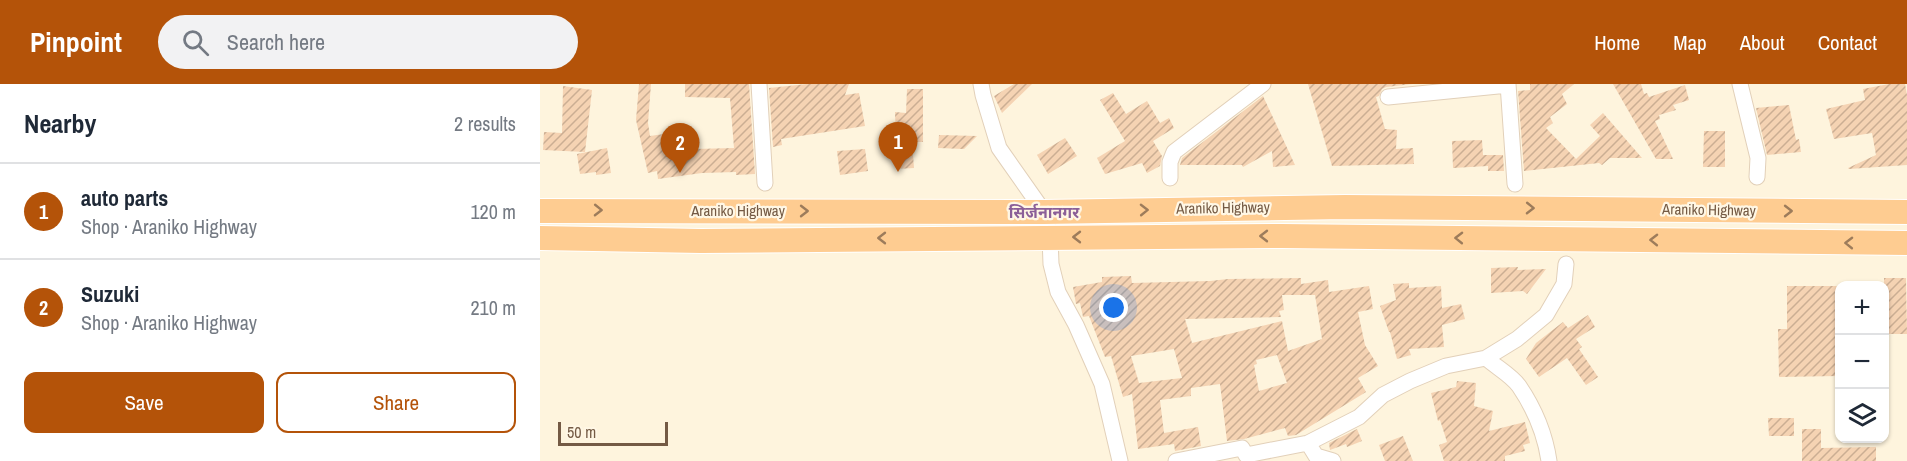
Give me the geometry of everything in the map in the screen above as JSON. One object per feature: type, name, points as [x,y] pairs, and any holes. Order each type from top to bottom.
[{"type":"highway","name":"Araniko Highway","points":[[540,210],[1044,212],[1357,207],[1907,212]]},
{"type":"highway","name":"Araniko Highway","points":[[540,238],[701,241],[1282,236],[1907,243]]},
{"type":"street","points":[[759,84],[765,183]]},
{"type":"street","points":[[981,84],[982,95],[999,148],[1044,212],[1050,237],[1051,264],[1058,292],[1076,325],[1102,384],[1120,461]]},
{"type":"street","points":[[1170,178],[1170,162],[1174,152],[1263,84]]},
{"type":"street","points":[[1388,97],[1508,84],[1515,184]]},
{"type":"street","points":[[1740,84],[1758,158],[1757,177]]},
{"type":"street","points":[[1314,453],[1383,395],[1446,366],[1486,358],[1517,339],[1546,315],[1564,284],[1566,264]]},
{"type":"street","points":[[1486,358],[1518,384],[1537,419],[1550,461]]},
{"type":"street","points":[[1176,461],[1242,448],[1246,455],[1314,453],[1333,461]]},
{"type":"building","points":[[639,84],[651,84],[648,123],[650,136],[692,130],[694,149],[734,148],[730,98],[685,97],[685,84],[749,84],[755,174],[702,173],[658,179],[657,171],[648,173],[636,120]]},
{"type":"building","points":[[807,84],[849,84],[845,95],[859,93],[865,126],[781,139],[782,145],[773,147],[769,88]]},
{"type":"building","points":[[1014,84],[1032,84],[1002,113],[994,96]]},
{"type":"building","points":[[1308,84],[1412,84],[1386,87],[1376,97],[1385,129],[1397,130],[1396,149],[1413,148],[1414,164],[1332,166]]},
{"type":"building","points":[[1530,84],[1574,84],[1562,94],[1567,104],[1550,117],[1553,123],[1546,128],[1576,159],[1600,136],[1590,125],[1603,113],[1642,158],[1610,158],[1602,165],[1599,163],[1524,171],[1518,91],[1530,90]]},
{"type":"building","points":[[1613,84],[1641,84],[1644,94],[1647,93],[1649,97],[1685,85],[1689,100],[1673,105],[1676,110],[1659,115],[1660,119],[1655,121],[1673,159],[1656,159]]},
{"type":"building","points":[[1889,84],[1905,84],[1907,165],[1849,169],[1876,155],[1872,133],[1834,139],[1826,109],[1865,100],[1863,89]]},
{"type":"building","points":[[563,86],[592,90],[585,152],[543,150],[544,132],[562,133]]},
{"type":"building","points":[[907,89],[923,89],[923,142],[912,142],[914,168],[897,169],[895,112],[906,113]]},
{"type":"building","points":[[1113,93],[1126,114],[1147,101],[1160,123],[1169,118],[1174,128],[1153,141],[1162,156],[1160,166],[1147,173],[1142,163],[1105,174],[1097,158],[1125,141],[1100,100]]},
{"type":"building","points":[[1263,96],[1295,165],[1273,167],[1272,151],[1243,167],[1242,165],[1180,165],[1182,158]]},
{"type":"building","points":[[1789,105],[1796,140],[1799,139],[1801,152],[1767,155],[1756,108]]},
{"type":"building","points":[[1704,131],[1725,131],[1725,167],[1703,167]]},
{"type":"building","points":[[939,135],[977,136],[964,149],[938,148]]},
{"type":"building","points":[[1065,138],[1077,156],[1048,174],[1037,155]]},
{"type":"building","points":[[1482,140],[1483,155],[1503,155],[1504,171],[1488,171],[1488,166],[1453,168],[1452,141]]},
{"type":"building","points":[[607,148],[611,173],[580,174],[577,154]]},
{"type":"building","points":[[865,149],[868,171],[840,175],[837,151]]},
{"type":"building","points":[[1518,267],[1517,270],[1546,269],[1527,294],[1523,291],[1491,293],[1491,268]]},
{"type":"building","points":[[1131,276],[1132,283],[1301,278],[1301,284],[1328,280],[1329,292],[1369,286],[1373,309],[1358,312],[1365,345],[1378,366],[1358,378],[1366,392],[1296,435],[1288,436],[1285,428],[1227,441],[1220,384],[1191,388],[1191,396],[1160,400],[1164,433],[1198,427],[1201,446],[1175,451],[1174,444],[1138,449],[1132,394],[1123,397],[1111,356],[1105,357],[1089,316],[1083,317],[1080,303],[1076,304],[1073,287],[1102,282],[1102,277]],"holes":[[[1282,295],[1315,295],[1322,339],[1288,351],[1282,321],[1192,343],[1185,319],[1281,317],[1279,311],[1284,310]],[[1174,349],[1182,378],[1139,383],[1131,356]],[[1277,355],[1287,383],[1259,391],[1254,365],[1257,364],[1256,360]]]},
{"type":"building","points":[[1884,278],[1906,278],[1907,334],[1889,334],[1889,281],[1884,281]]},
{"type":"building","points":[[1409,283],[1409,288],[1441,286],[1442,308],[1461,304],[1465,319],[1442,325],[1444,347],[1409,349],[1411,355],[1397,359],[1380,306],[1396,300],[1393,284]]},
{"type":"building","points":[[1787,286],[1835,286],[1835,376],[1779,377],[1778,329],[1787,329]]},
{"type":"building","points":[[1588,315],[1595,327],[1576,339],[1582,347],[1579,349],[1598,377],[1586,385],[1567,358],[1539,377],[1526,359],[1536,343],[1563,322],[1568,328]]},
{"type":"building","points":[[1457,381],[1476,383],[1474,406],[1493,411],[1489,431],[1525,422],[1530,443],[1523,445],[1525,451],[1505,456],[1505,461],[1444,461],[1439,445],[1447,442],[1440,420],[1438,421],[1431,393],[1456,387]]},
{"type":"building","points":[[1768,418],[1794,418],[1794,436],[1769,436]]},
{"type":"building","points":[[1357,429],[1362,441],[1330,450],[1329,443]]},
{"type":"building","points":[[1802,429],[1821,429],[1821,448],[1876,447],[1876,461],[1802,461]]},
{"type":"building","points":[[1403,436],[1413,461],[1385,461],[1379,445]]},
{"type":"place","name":"auto parts","points":[[898,172]]},
{"type":"place","name":"Suzuki","points":[[680,173]]},
{"type":"district","name":"सिर्जनानगर","points":[[1044,212]]}]
